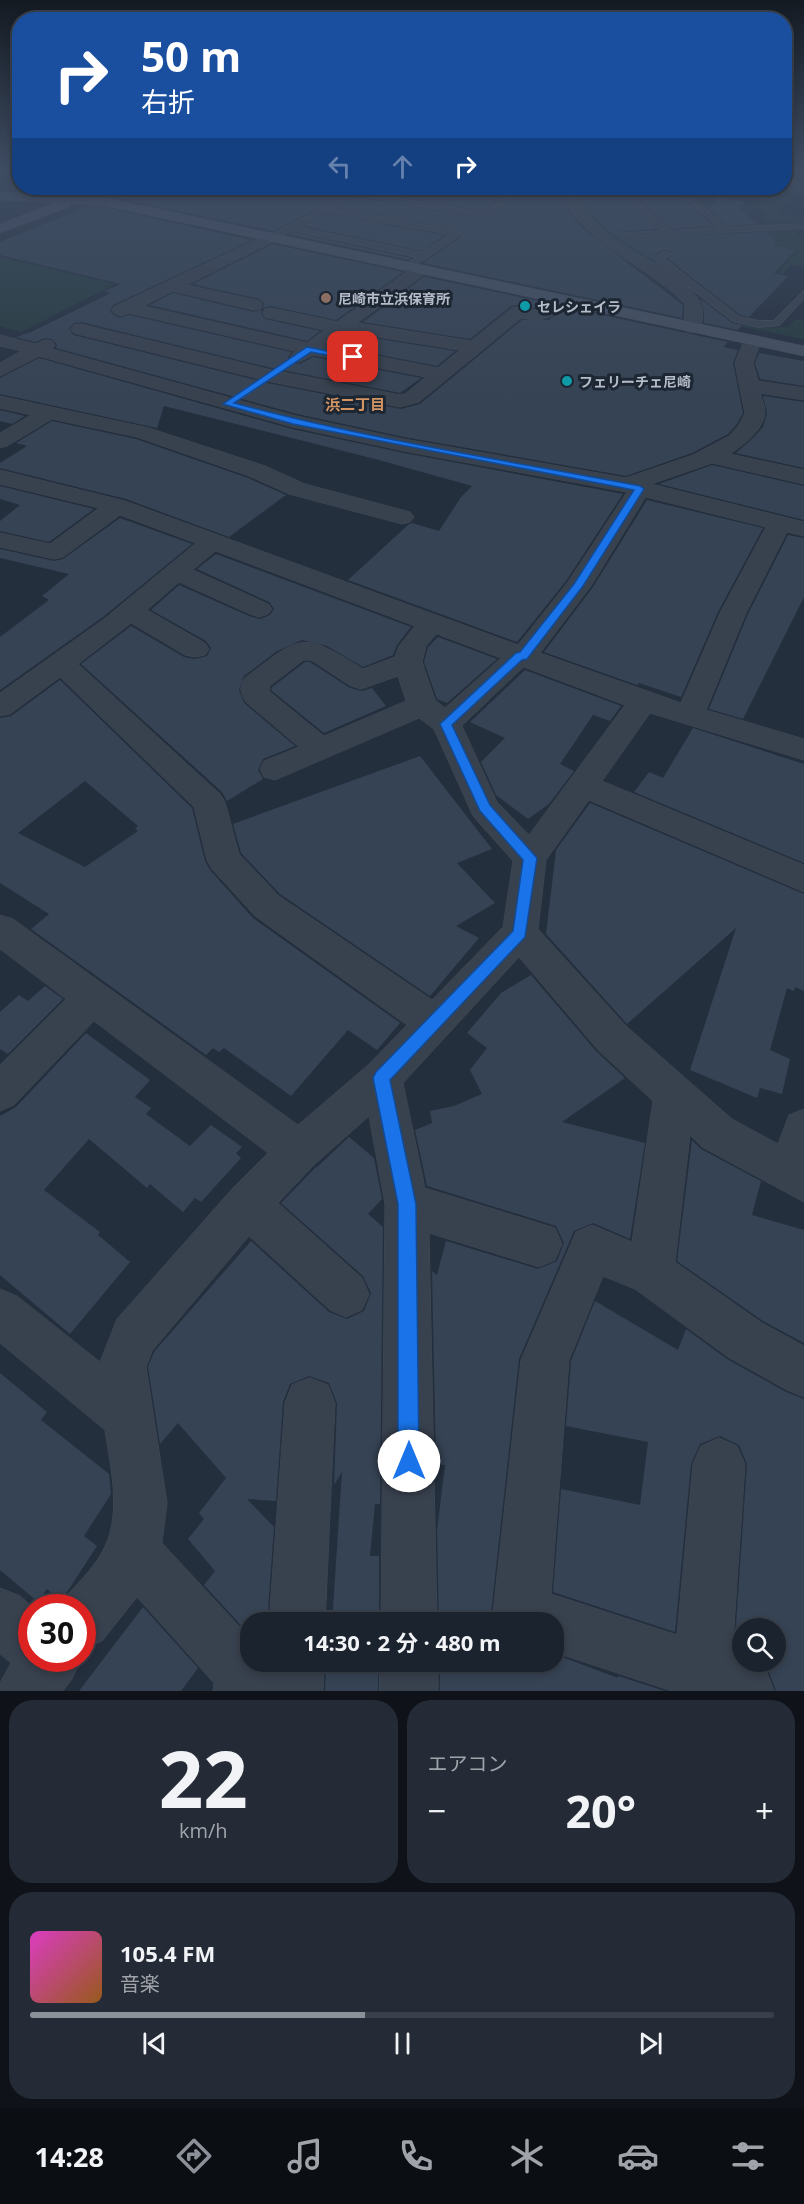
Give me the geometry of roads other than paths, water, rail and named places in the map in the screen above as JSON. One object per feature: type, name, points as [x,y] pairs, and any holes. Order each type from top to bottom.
[{"type":"street","points":[[0,370],[34,350],[128,308],[245,250]]},
{"type":"street","points":[[341,250],[418,264],[561,299],[804,351]]},
{"type":"street","points":[[621,250],[676,287],[693,303],[693,328]]},
{"type":"street","points":[[227,404],[343,327],[418,264]]},
{"type":"street","points":[[171,286],[254,304]]},
{"type":"street","points":[[80,329],[272,376],[400,401],[412,398],[518,312],[540,316],[561,299]]},
{"type":"street","points":[[128,308],[310,349],[440,374]]},
{"type":"street","points":[[271,313],[343,327],[473,347]]},
{"type":"street","points":[[0,340],[293,421],[633,487],[792,526],[734,614],[690,714]]},
{"type":"street","points":[[446,724],[521,656],[578,586],[633,487],[711,456],[735,441],[754,418],[754,406],[744,363],[752,340]]},
{"type":"street","points":[[749,386],[804,394]]},
{"type":"street","points":[[0,402],[142,432],[257,471],[297,489],[402,517]]},
{"type":"street","points":[[0,442],[48,413]]},
{"type":"street","points":[[711,456],[804,477]]},
{"type":"street","points":[[0,477],[117,506],[643,701],[804,750]]},
{"type":"street","points":[[0,540],[54,552],[117,506]]},
{"type":"street","points":[[0,707],[62,664],[212,542]]},
{"type":"street","points":[[176,572],[259,609]]},
{"type":"street","points":[[130,611],[195,649]]},
{"type":"street","points":[[431,624],[412,646],[408,655],[408,662],[422,705],[446,724],[484,808],[530,858]]},
{"type":"street","points":[[321,749],[256,695],[255,684],[298,651],[317,652],[361,680],[408,662]]},
{"type":"street","points":[[62,664],[209,802],[224,860],[267,906],[435,1023]]},
{"type":"street","points":[[96,1602],[120,1575],[137,1538],[141,1503],[122,1367],[134,1336],[248,1204],[299,1151],[382,1078],[520,933],[530,858],[643,701]]},
{"type":"street","points":[[275,769],[422,705]]},
{"type":"street","points":[[583,785],[804,879]]},
{"type":"street","points":[[0,929],[299,1151]]},
{"type":"street","points":[[520,933],[612,1038],[717,1133],[797,1177],[804,1129]]},
{"type":"street","points":[[0,1092],[93,998]]},
{"type":"street","points":[[382,1078],[407,1204],[409,1612]]},
{"type":"street","points":[[651,1274],[674,1094]]},
{"type":"street","points":[[248,1204],[346,1294]]},
{"type":"street","points":[[407,1204],[539,1244]]},
{"type":"street","points":[[521,1612],[545,1360],[592,1248],[651,1274],[745,1340],[804,1373]]},
{"type":"street","points":[[0,1314],[129,1417]]},
{"type":"street","points":[[298,1612],[310,1403]]},
{"type":"street","points":[[564,1627],[724,1681],[719,1464]]},
{"type":"street","points":[[132,1550],[244,1674],[242,1691]]},
{"type":"street","points":[[0,1616],[18,1631]]},
{"type":"street","points":[[294,1691],[295,1672]]},
{"type":"street","points":[[409,1672],[409,1691]]},
{"type":"lane","points":[[368,250],[418,264],[436,250]]},
{"type":"lane","points":[[667,254],[659,259],[736,319],[759,324],[776,323],[792,314],[804,293]]},
{"type":"place","name":"尼崎市立浜保育所","points":[[326,298]]},
{"type":"place","name":"セレシェイラ","points":[[525,306]]},
{"type":"place","name":"フェリーチェ尼崎","points":[[567,381]]},
{"type":"district","name":"浜二丁目","points":[[355,404]]}]
